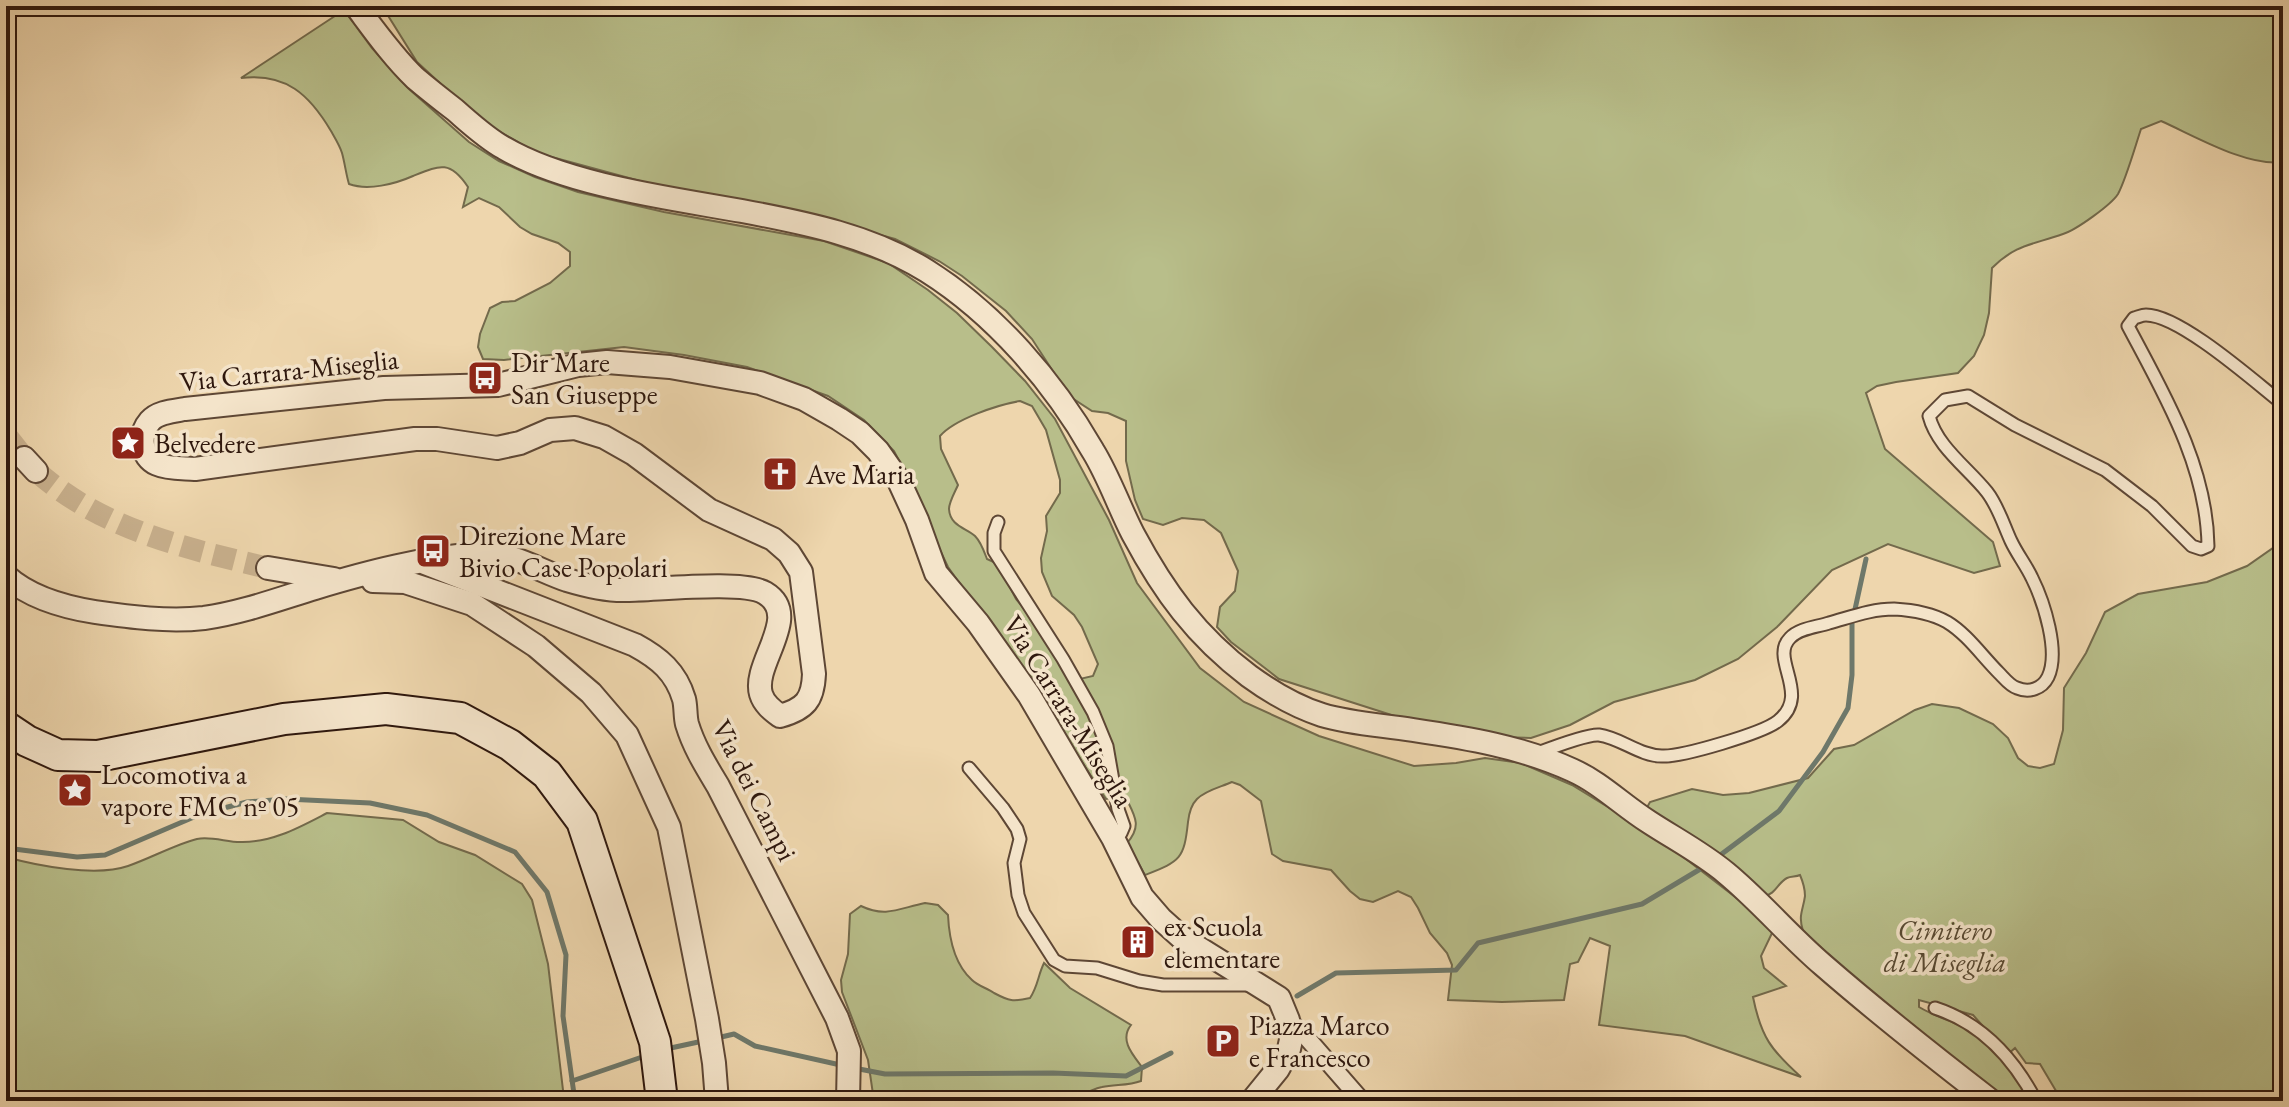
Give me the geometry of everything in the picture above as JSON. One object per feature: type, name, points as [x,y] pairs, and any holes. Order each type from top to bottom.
[{"type":"main road","points":[[6,727],[58,755],[98,756],[284,719],[386,709],[460,718],[510,745],[547,774],[582,821],[655,1042],[662,1101]]},
{"type":"street","points":[[356,6],[413,75],[503,148],[543,166],[586,179],[842,233],[897,254],[943,281],[1022,353],[1070,412],[1171,598],[1201,635],[1250,677],[1285,699],[1320,714],[1513,747],[1574,770],[1609,791],[1643,819],[1704,856],[1823,965],[1991,1101]]},
{"type":"street","name":"Via Carrara-Miseglia","points":[[6,576],[41,598],[72,608],[126,617],[167,619],[203,618],[238,611],[342,580],[420,562],[484,554],[513,559],[567,580],[599,588],[625,591],[706,587],[755,589],[771,597],[779,612],[778,633],[760,677],[761,694],[768,706],[780,716],[797,712],[809,699],[814,674],[801,572],[789,553],[773,539],[709,510],[634,454],[604,437],[575,428],[550,430],[520,443],[497,448],[437,439],[415,439],[195,469],[154,463],[143,445],[143,434],[150,421],[162,414],[185,409],[384,388],[498,385],[578,365],[607,362],[670,367],[760,383],[804,399],[860,433],[878,451],[899,481],[936,573],[978,623],[1029,695],[1113,838],[1142,897],[1181,937],[1279,998],[1290,1027]]},
{"type":"street","name":"Via dei Campi","points":[[420,562],[635,645],[656,656],[670,669],[685,701],[687,722],[697,753],[718,786],[781,905],[837,1018],[849,1051],[848,1101]]},
{"type":"street","points":[[268,568],[342,580],[405,582],[472,604],[536,646],[591,693],[627,735],[669,827],[707,1019],[717,1101]]},
{"type":"street","points":[[1252,1101],[1278,1069],[1289,1049],[1290,1027]]},
{"type":"street","points":[[1290,1027],[1307,1038],[1362,1101]]},
{"type":"lane","points":[[1532,755],[1598,735],[1642,752],[1662,756],[1681,754],[1753,733],[1777,722],[1788,710],[1793,697],[1783,654],[1790,638],[1803,630],[1861,613],[1910,610],[1946,622],[1961,633],[2014,688],[2029,691],[2040,687],[2047,678],[2052,660],[2051,640],[2044,608],[2032,577],[1990,495],[1940,439],[1932,428],[1929,416],[1945,400],[1968,396],[2015,425],[2105,470],[2152,506],[2192,546],[2201,549],[2208,546],[2208,526],[2185,439],[2128,326],[2134,318],[2147,315],[2172,323],[2200,340],[2283,404]]},
{"type":"lane","name":"Via Carrara-Miseglia","points":[[998,522],[994,533],[994,551],[1063,659],[1093,712],[1107,746],[1124,826],[1121,833],[1113,838]]},
{"type":"lane","points":[[969,768],[1017,829],[1020,839],[1014,863],[1018,895],[1024,913],[1048,954],[1059,964],[1097,968],[1163,985],[1261,985]]},
{"type":"lane","points":[[1935,1008],[1971,1023],[1984,1034],[2025,1080],[2036,1101]]},
{"type":"green space","points":[[382,6],[2283,6],[2283,162],[2254,160],[2238,155],[2161,121],[2141,129],[2121,188],[2108,204],[2076,228],[2017,250],[1992,268],[1984,335],[1974,356],[1958,373],[1877,386],[1866,393],[1885,449],[1993,542],[2000,566],[1974,573],[1888,544],[1832,570],[1777,627],[1738,659],[1695,680],[1614,702],[1570,725],[1531,738],[1494,737],[1429,727],[1279,679],[1231,642],[1217,627],[1220,607],[1235,591],[1238,571],[1221,533],[1204,520],[1182,518],[1163,525],[1143,519],[1126,461],[1126,421],[1108,413],[1092,411],[1069,396],[1032,339],[1006,311],[962,276],[895,239],[826,220],[662,187],[537,153],[481,121],[417,62]]},
{"type":"green space","points":[[344,10],[372,48],[409,89],[469,142],[499,161],[578,192],[664,212],[824,241],[888,263],[957,313],[1025,381],[1055,419],[1109,520],[1137,583],[1200,668],[1244,702],[1319,736],[1414,766],[1485,758],[1521,763],[1572,785],[1660,839],[1765,920],[1773,931],[1761,956],[1764,968],[1786,986],[1753,997],[1769,1042],[1801,1077],[1685,1036],[1599,1025],[1610,946],[1590,938],[1578,962],[1570,964],[1564,1000],[1448,1000],[1452,965],[1411,897],[1398,891],[1373,902],[1360,899],[1331,870],[1283,861],[1272,854],[1261,801],[1232,782],[1197,799],[1191,809],[1185,844],[1178,858],[1145,875],[1127,843],[1136,825],[1125,796],[1106,799],[1030,682],[948,567],[919,499],[894,451],[864,420],[828,396],[747,367],[684,355],[624,347],[504,360],[483,359],[478,347],[490,308],[502,302],[515,301],[550,283],[570,266],[570,252],[558,243],[520,227],[499,207],[479,198],[463,207],[468,187],[456,172],[444,167],[381,186],[349,184],[339,145],[323,118],[305,97],[271,79],[241,78]],"holes":[[[1020,401],[1032,406],[1046,430],[1060,480],[1060,493],[1046,516],[1042,572],[1052,596],[1074,615],[1082,627],[1098,664],[1093,676],[1080,679],[1035,617],[1016,599],[998,564],[987,559],[977,538],[955,523],[950,515],[951,500],[958,485],[941,449],[940,436],[956,424],[989,409]]]},
{"type":"green space","name":"Cimitero di Miseglia","points":[[2283,541],[2283,1101],[2062,1101],[2040,1064],[2026,1063],[2015,1048],[2008,1054],[1973,1015],[1919,1000],[1919,1007],[1965,1028],[1994,1050],[2031,1101],[2002,1101],[1887,1008],[1803,931],[1801,917],[1805,893],[1800,875],[1787,878],[1762,897],[1645,811],[1650,802],[1692,789],[1723,795],[1749,793],[1808,778],[1834,749],[1854,745],[1915,710],[1932,704],[1959,708],[1993,724],[2008,738],[2018,758],[2028,766],[2040,768],[2054,764],[2063,730],[2064,688],[2086,653],[2105,612],[2138,594],[2207,582],[2247,566]]},
{"type":"green space","points":[[327,813],[403,820],[439,842],[475,855],[522,884],[532,900],[548,964],[563,1101],[6,1101],[6,857],[67,869],[115,869],[197,839],[252,842],[274,837]]},
{"type":"green space","points":[[925,903],[938,905],[948,915],[957,958],[966,974],[977,984],[1008,999],[1030,998],[1044,963],[1070,988],[1131,1025],[1127,1042],[1142,1067],[1141,1081],[1098,1088],[1072,1101],[874,1101],[868,1060],[842,992],[850,914],[861,906],[886,912]]},
{"type":"waterway","points":[[1715,859],[1779,811],[1823,752],[1848,708],[1852,675],[1852,623],[1866,559]]},
{"type":"waterway","points":[[6,848],[77,857],[105,855],[201,814],[247,802],[286,799],[370,803],[427,815],[515,852],[547,892],[566,955],[563,1016],[575,1101]]},
{"type":"waterway","points":[[1297,996],[1336,973],[1456,970],[1478,943],[1642,904],[1707,865]]},
{"type":"waterway","points":[[717,1038],[734,1034],[755,1046],[845,1066]]},
{"type":"waterway","points":[[666,1049],[703,1041]]},
{"type":"waterway","points":[[854,1068],[885,1074],[1126,1076],[1171,1053]]},
{"type":"waterway","points":[[572,1081],[645,1056]]},
{"type":"tunnel","points":[[6,435],[24,458]]},
{"type":"tunnel","points":[[36,471],[62,491],[117,522],[176,544],[268,568]]},
{"type":"place","name":"Dir Mare San Giuseppe","points":[[485,378]]},
{"type":"place","name":"Belvedere","points":[[128,443]]},
{"type":"place","name":"Ave Maria","points":[[780,474]]},
{"type":"place","name":"Direzione Mare Bivio Case Popolari","points":[[433,551]]},
{"type":"place","name":"Locomotiva a vapore FMC nº 05","points":[[75,790]]},
{"type":"place","name":"ex Scuola elementare","points":[[1138,942]]},
{"type":"place","name":"Piazza Marco e Francesco","points":[[1223,1041]]}]
